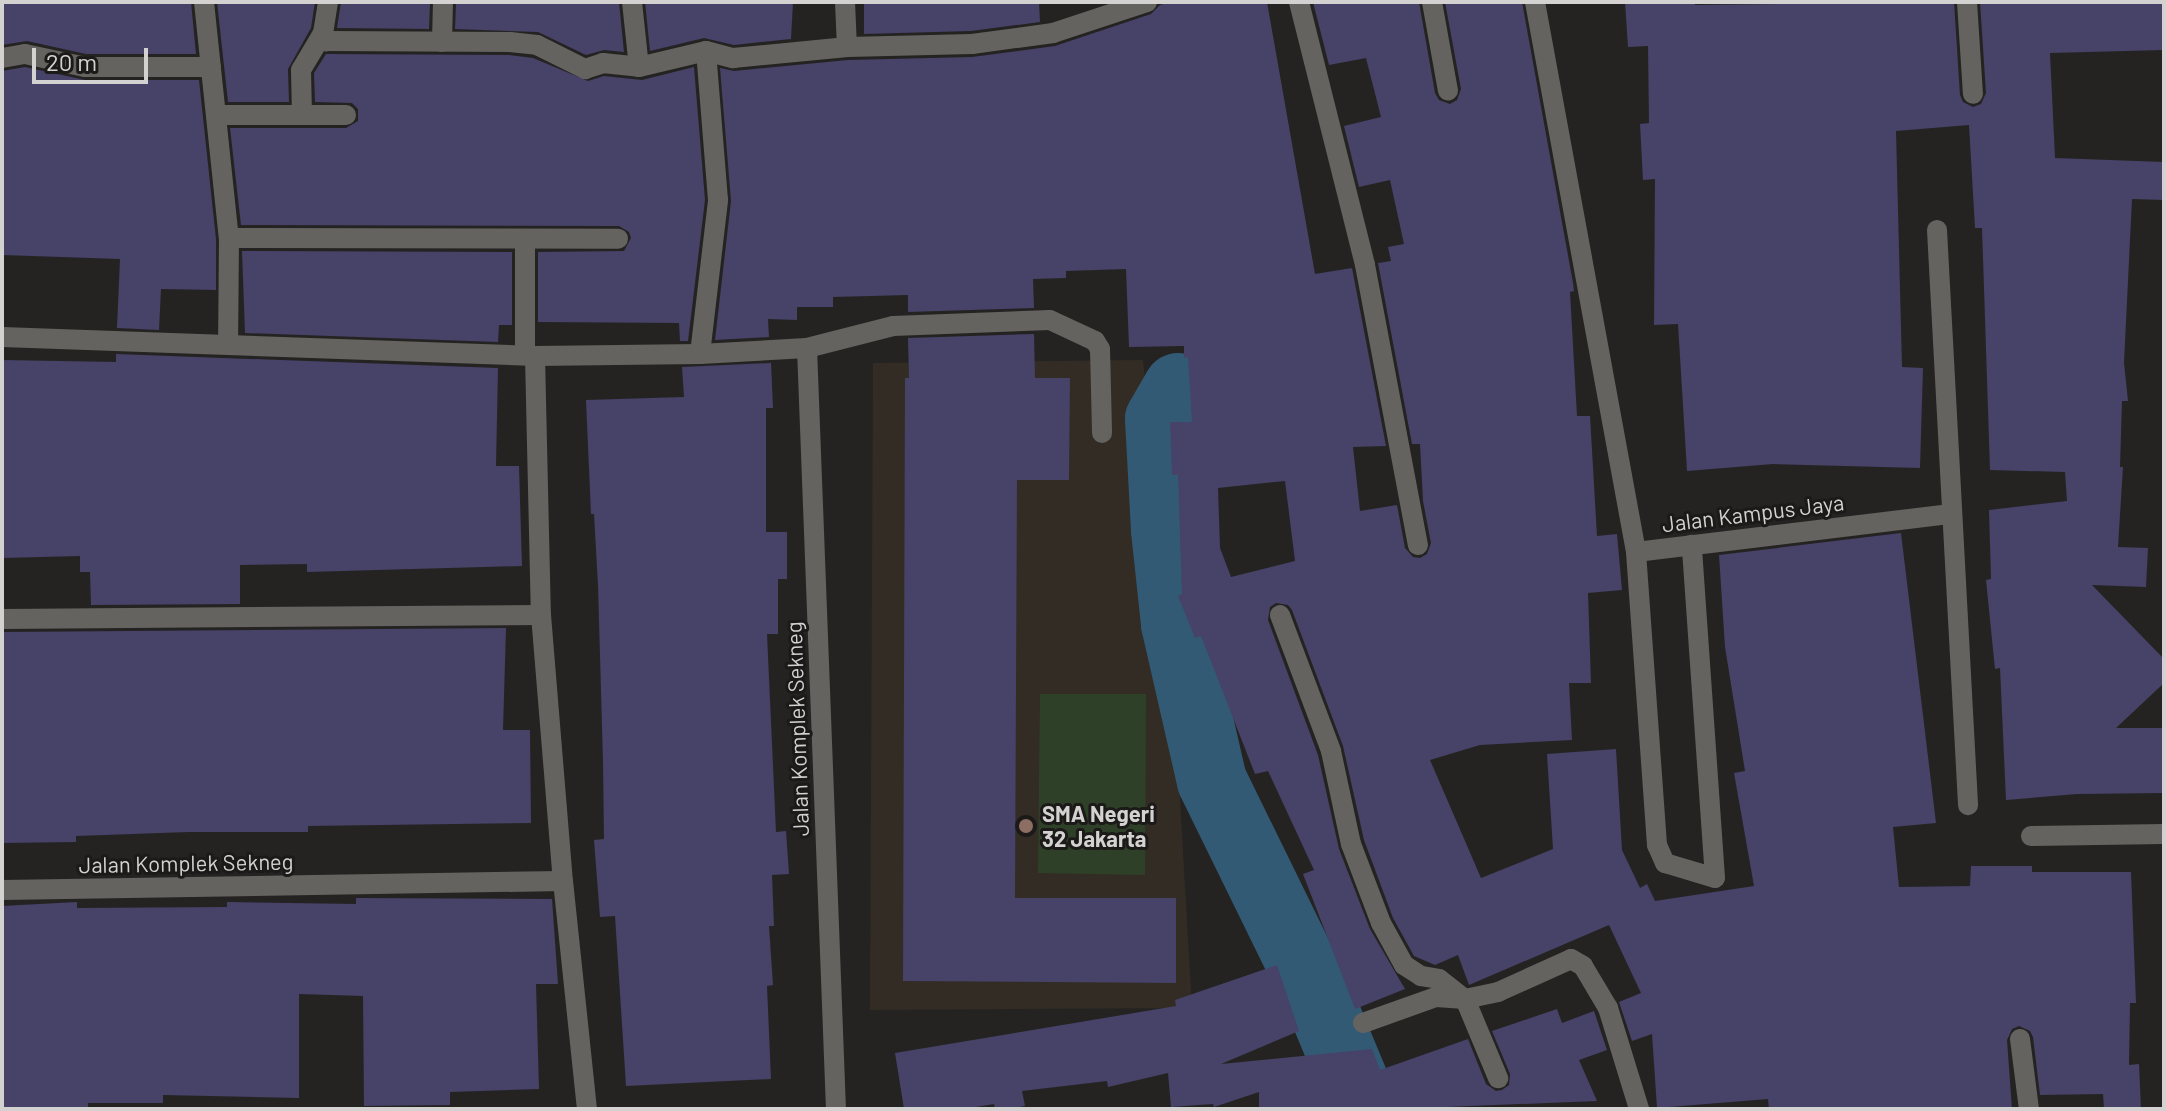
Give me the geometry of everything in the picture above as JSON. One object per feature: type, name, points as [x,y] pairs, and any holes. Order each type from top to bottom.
[{"type":"street","points":[[204,2],[229,238],[228,344]]},
{"type":"street","points":[[302,115],[301,70],[323,33],[328,2]]},
{"type":"street","points":[[442,42],[443,2]]},
{"type":"street","points":[[632,2],[639,67]]},
{"type":"street","points":[[845,2],[847,47]]},
{"type":"street","points":[[1299,2],[1365,265],[1418,545]]},
{"type":"street","points":[[1432,2],[1448,91]]},
{"type":"street","name":"Jalan Kampus Jaya","points":[[1535,2],[1636,552],[1951,514]]},
{"type":"street","points":[[1967,2],[1973,94]]},
{"type":"street","points":[[323,33],[326,41],[510,42],[537,45],[585,69],[603,63],[639,67],[706,51],[733,58],[847,47],[972,44],[1053,33],[1140,5]]},
{"type":"street","points":[[700,354],[718,200],[706,51]]},
{"type":"street","points":[[2,58],[25,54],[85,67],[211,67]]},
{"type":"street","points":[[216,115],[346,115]]},
{"type":"street","points":[[1937,230],[1968,805]]},
{"type":"street","points":[[229,238],[618,239]]},
{"type":"street","points":[[525,239],[541,615],[563,881],[587,1109]]},
{"type":"street","points":[[2,337],[530,356],[700,354],[807,348],[893,326],[1050,320],[1095,341],[1100,349],[1102,433]]},
{"type":"street","name":"Jalan Komplek Sekneg","points":[[807,348],[836,1109]]},
{"type":"street","points":[[1636,552],[1657,845],[1665,863],[1715,878],[1692,545]]},
{"type":"street","points":[[2,619],[541,615]]},
{"type":"street","points":[[1280,615],[1331,751],[1351,844],[1381,923],[1404,965],[1421,976],[1439,979],[1465,999],[1498,1078]]},
{"type":"street","points":[[2031,836],[2164,834]]},
{"type":"street","name":"Jalan Komplek Sekneg","points":[[2,890],[563,881]]},
{"type":"street","points":[[1363,1023],[1436,997],[1465,999],[1498,992],[1571,959],[1583,966],[1608,1008],[1639,1109]]},
{"type":"street","points":[[2020,1039],[2029,1109]]},
{"type":"shaded area","name":"SMA Negeri 32 Jakarta","points":[[1143,360],[1171,645],[1192,1008],[870,1010],[873,363]]},
{"type":"green space","points":[[1040,694],[1146,694],[1145,875],[1038,873]]},
{"type":"building","points":[[2,2],[191,2],[196,54],[86,54],[27,41],[2,45]]},
{"type":"building","points":[[217,2],[315,2],[311,28],[288,69],[289,102],[228,102]]},
{"type":"building","points":[[341,2],[430,4],[429,29],[337,28]]},
{"type":"building","points":[[619,2],[624,52],[604,50],[586,55],[538,32],[455,29],[456,4]]},
{"type":"building","points":[[645,2],[793,2],[791,39],[734,45],[704,38],[650,51]]},
{"type":"building","points":[[864,2],[1039,2],[1040,22],[971,31],[864,34]]},
{"type":"building","points":[[1170,2],[1267,2],[1315,274],[1352,268],[1386,446],[1353,447],[1360,511],[1397,505],[1405,548],[1413,557],[1420,558],[1427,554],[1431,543],[1423,501],[1420,444],[1412,444],[1378,263],[1391,261],[1388,247],[1404,244],[1390,180],[1359,187],[1344,126],[1381,117],[1366,58],[1329,65],[1313,2],[1419,2],[1435,93],[1439,100],[1450,104],[1457,100],[1461,89],[1445,2],[1522,2],[1573,283],[1574,291],[1570,292],[1577,416],[1590,416],[1597,536],[1617,534],[1622,590],[1588,593],[1591,683],[1569,683],[1572,740],[1480,745],[1430,760],[1481,878],[1553,849],[1547,754],[1616,749],[1622,850],[1640,888],[1647,884],[1655,901],[1754,886],[1734,773],[1745,771],[1725,647],[1719,555],[1901,533],[1936,823],[1893,827],[1899,887],[1970,886],[1971,866],[2032,866],[2032,872],[2131,872],[2136,1003],[2130,1003],[2129,1065],[2139,1064],[2141,1109],[2104,1109],[2103,1094],[2040,1095],[2033,1037],[2030,1031],[2019,1026],[2012,1029],[2007,1040],[2012,1109],[1769,1109],[1768,1099],[1657,1108],[1652,1034],[1632,1041],[1619,1002],[1641,993],[1609,925],[1469,985],[1458,955],[1435,965],[1414,956],[1393,918],[1364,840],[1343,746],[1292,610],[1288,605],[1276,603],[1270,607],[1268,620],[1318,755],[1339,849],[1370,929],[1405,989],[1355,1009],[1303,874],[1314,870],[1268,771],[1255,774],[1201,636],[1195,638],[1178,596],[1182,594],[1178,475],[1172,475],[1170,422],[1192,422],[1188,357],[1184,358],[1184,346],[1129,347],[1126,269],[1066,271],[1066,278],[1033,279],[1034,308],[908,312],[908,295],[833,297],[833,307],[797,307],[797,320],[768,319],[769,337],[715,340],[731,201],[720,68],[734,71],[848,60],[972,57],[1055,46],[1151,14],[1160,5]],"holes":[[[1285,481],[1295,561],[1231,577],[1220,548],[1218,488]]]},
{"type":"building","points":[[1625,2],[1695,2],[1695,5],[1954,2],[1960,95],[1963,102],[1973,107],[1981,104],[1986,93],[1980,2],[2164,2],[2164,50],[2050,53],[2055,158],[2164,162],[2164,200],[2132,199],[2124,363],[2128,401],[2122,401],[2120,467],[2123,467],[2118,547],[2148,548],[2146,587],[2092,585],[2164,659],[2164,683],[2116,728],[2164,728],[2164,793],[2077,794],[2006,800],[2000,668],[1995,669],[1986,580],[1991,579],[1989,510],[2067,501],[2065,472],[1990,470],[1982,228],[1975,228],[1969,125],[1896,131],[1902,367],[1923,368],[1920,468],[1773,464],[1687,471],[1678,324],[1654,325],[1655,179],[1643,180],[1640,124],[1649,123],[1648,46],[1628,47]]},
{"type":"building","points":[[326,54],[509,55],[533,58],[588,81],[604,76],[642,80],[694,67],[705,200],[688,341],[680,341],[679,323],[538,322],[538,252],[624,251],[631,238],[629,232],[619,226],[241,225],[230,128],[346,128],[358,121],[358,109],[352,103],[315,102],[314,73]]},
{"type":"building","points":[[25,67],[85,80],[199,80],[216,239],[216,290],[161,289],[159,330],[117,328],[120,259],[2,255],[2,71]]},
{"type":"building","points":[[242,251],[512,252],[512,325],[499,325],[498,342],[245,333]]},
{"type":"building","points":[[1034,334],[1035,378],[1070,378],[1069,480],[1017,480],[1015,898],[1176,898],[1176,983],[903,981],[905,378],[909,378],[908,338]]},
{"type":"building","points":[[116,354],[498,368],[496,466],[519,466],[522,566],[307,572],[307,564],[240,565],[240,604],[91,605],[90,572],[80,572],[80,556],[2,558],[2,360],[116,362]]},
{"type":"building","points":[[771,363],[773,408],[766,408],[766,532],[787,532],[787,579],[778,579],[778,634],[767,634],[776,832],[786,831],[789,874],[772,875],[774,926],[769,926],[773,985],[767,986],[771,1079],[626,1086],[615,916],[600,917],[594,840],[604,839],[603,762],[598,585],[586,400],[684,397],[682,367]]},
{"type":"building","points":[[506,628],[503,730],[530,730],[531,823],[308,826],[308,832],[76,836],[76,842],[2,843],[2,632]]},
{"type":"building","points":[[356,898],[552,899],[558,984],[536,984],[539,1089],[450,1092],[450,1105],[364,1106],[363,996],[299,994],[299,1098],[163,1095],[163,1103],[88,1103],[88,1109],[2,1109],[2,906],[77,902],[77,908],[227,907],[227,902],[356,904]]},
{"type":"building","points":[[1277,965],[1299,1031],[1221,1064],[1372,1049],[1380,1070],[1468,1039],[1486,1084],[1496,1091],[1509,1085],[1510,1074],[1492,1031],[1557,1009],[1562,1023],[1594,1011],[1607,1050],[1579,1060],[1597,1101],[1398,1109],[1259,1109],[1259,1092],[1214,1107],[1213,1104],[1171,1107],[1168,1073],[1108,1087],[1107,1081],[1022,1091],[1025,1106],[1008,1109],[995,1109],[994,1104],[964,1109],[904,1109],[895,1053],[1176,1006],[1175,1000]]},
{"type":"waterway","points":[[1178,388],[1160,419],[1166,530],[1176,624],[1212,781],[1320,1001],[1365,1109]]},
{"type":"place","name":"SMA Negeri 32 Jakarta","points":[[1026,826]]}]
